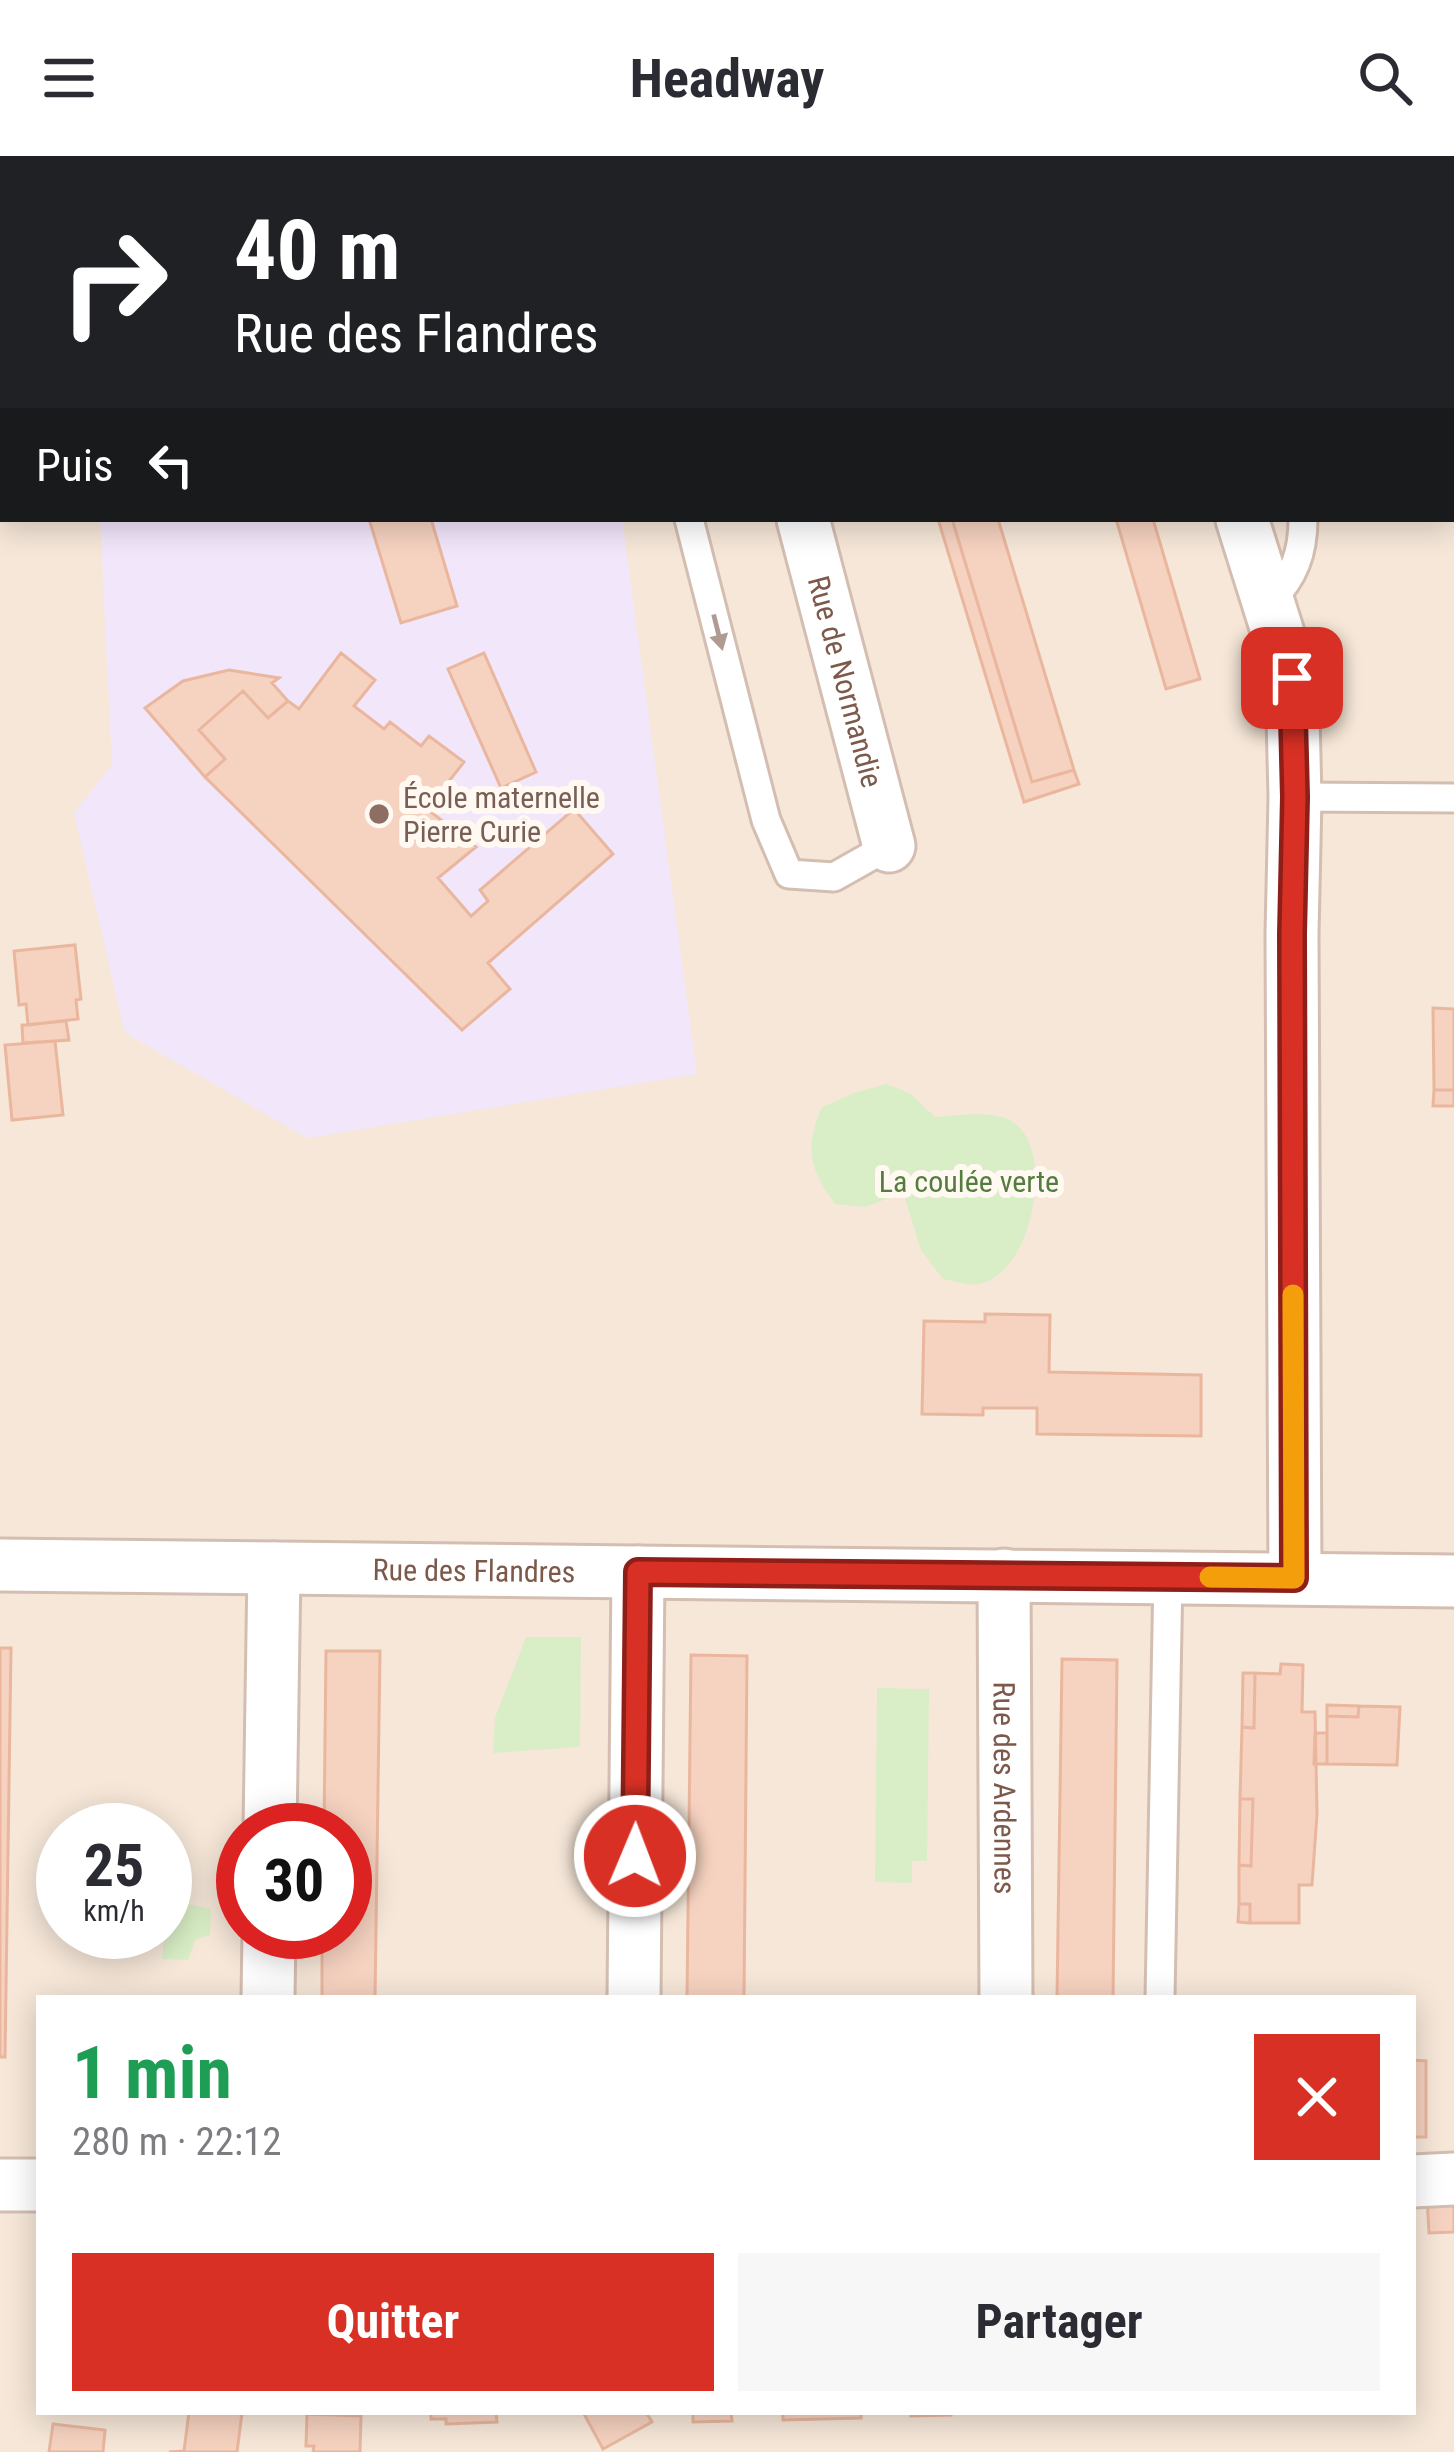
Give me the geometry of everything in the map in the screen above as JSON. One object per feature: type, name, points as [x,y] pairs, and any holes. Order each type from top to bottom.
[{"type":"street","name":"Rue de Normandie","points":[[804,522],[890,846]]},
{"type":"street","points":[[1243,522],[1292,678],[1294,1578]]},
{"type":"street","name":"Rue des Flandres","points":[[0,1565],[1454,1581]]},
{"type":"street","points":[[270,1803],[274,1568]]},
{"type":"street","points":[[634,1995],[638,1572]]},
{"type":"street","name":"Rue des Ardennes","points":[[1004,1575],[1006,1995]]},
{"type":"street","points":[[268,1995],[269,1959]]},
{"type":"street","points":[[1416,2181],[1454,2180]]},
{"type":"street","points":[[0,2185],[36,2186]]},
{"type":"lane","points":[[690,522],[766,820],[789,874],[834,877],[890,846]]},
{"type":"lane","points":[[1270,601],[1288,583],[1304,546],[1304,522]]},
{"type":"lane","points":[[1295,797],[1454,798]]},
{"type":"lane","points":[[1160,1995],[1168,1576]]},
{"type":"shaded area","points":[[0,522],[1454,522],[1454,2452],[0,2452]]},
{"type":"shaded area","points":[[100,522],[622,522],[697,1074],[307,1138],[125,1033],[74,813],[112,765]]},
{"type":"green space","name":"La coulée verte","points":[[886,1084],[911,1094],[935,1117],[1000,1116],[1017,1125],[1028,1141],[1034,1162],[1032,1213],[1024,1238],[997,1275],[979,1284],[943,1279],[921,1250],[905,1198],[894,1196],[865,1207],[835,1204],[820,1180],[812,1148],[821,1108]]},
{"type":"green space","points":[[526,1637],[581,1637],[580,1747],[493,1753],[495,1718]]},
{"type":"green space","points":[[877,1688],[929,1689],[927,1861],[912,1861],[912,1883],[875,1882]]},
{"type":"green space","points":[[192,1905],[211,1909],[210,1935],[195,1940],[192,1949]]},
{"type":"building","points":[[370,522],[432,522],[457,606],[401,623]]},
{"type":"building","points":[[939,522],[953,522],[1032,782],[1074,770],[1079,784],[1024,802]]},
{"type":"building","points":[[953,522],[999,522],[1074,770],[1032,782]]},
{"type":"building","points":[[1117,522],[1154,522],[1200,679],[1166,689]]},
{"type":"building","points":[[341,653],[375,680],[354,706],[384,729],[390,722],[421,746],[429,736],[464,762],[427,809],[476,847],[438,878],[471,916],[488,901],[480,890],[574,809],[613,854],[488,963],[510,989],[462,1030],[205,777],[225,759],[199,730],[243,691],[268,718],[288,701],[299,709]]},
{"type":"building","points":[[484,653],[536,772],[501,788],[448,669]]},
{"type":"building","points":[[229,670],[279,678],[272,683],[288,701],[268,718],[243,691],[199,730],[225,759],[205,777],[145,708],[183,681]]},
{"type":"building","points":[[75,945],[81,999],[76,1000],[78,1019],[28,1025],[26,1004],[19,1005],[14,951]]},
{"type":"building","points":[[1433,1008],[1454,1009],[1454,1090],[1434,1090]]},
{"type":"building","points":[[66,1021],[69,1040],[23,1043],[22,1025]]},
{"type":"building","points":[[55,1041],[63,1115],[12,1120],[5,1045]]},
{"type":"building","points":[[1434,1090],[1454,1090],[1454,1106],[1433,1106]]},
{"type":"building","points":[[985,1314],[1050,1315],[1049,1372],[1201,1375],[1201,1436],[1037,1434],[1037,1408],[983,1408],[983,1415],[922,1414],[924,1321],[985,1322]]},
{"type":"building","points":[[0,1648],[11,1648],[5,2057],[0,2057]]},
{"type":"building","points":[[326,1651],[380,1651],[375,1995],[322,1995],[322,1959],[372,1959],[372,1803],[324,1803]]},
{"type":"building","points":[[691,1655],[747,1656],[744,1995],[687,1995]]},
{"type":"building","points":[[1062,1659],[1117,1660],[1113,1995],[1057,1995]]},
{"type":"building","points":[[1281,1664],[1303,1665],[1302,1712],[1315,1712],[1317,1814],[1312,1885],[1299,1885],[1299,1923],[1250,1923],[1250,1904],[1239,1904],[1239,1865],[1251,1866],[1253,1799],[1240,1799],[1242,1727],[1254,1728],[1255,1673],[1280,1674]]},
{"type":"building","points":[[1243,1673],[1255,1673],[1254,1728],[1242,1727]]},
{"type":"building","points":[[1327,1705],[1359,1706],[1358,1717],[1327,1716]]},
{"type":"building","points":[[1359,1706],[1400,1707],[1397,1765],[1327,1764],[1327,1716],[1358,1717]]},
{"type":"building","points":[[1315,1733],[1327,1733],[1327,1764],[1314,1764]]},
{"type":"building","points":[[1240,1799],[1253,1799],[1251,1866],[1239,1865]]},
{"type":"building","points":[[1239,1904],[1250,1904],[1250,1923],[1238,1922]]},
{"type":"building","points":[[1416,2060],[1426,2061],[1426,2137],[1416,2137]]},
{"type":"building","points":[[1454,2198],[1454,2232],[1429,2233],[1427,2199]]},
{"type":"building","points":[[189,2415],[242,2415],[237,2452],[169,2452],[184,2451]]},
{"type":"building","points":[[307,2415],[361,2416],[360,2452],[313,2452],[314,2446],[306,2446]]},
{"type":"building","points":[[431,2415],[496,2415],[497,2422],[446,2424],[446,2419],[431,2419]]},
{"type":"building","points":[[585,2415],[648,2415],[652,2422],[603,2449]]},
{"type":"building","points":[[693,2415],[731,2415],[732,2421],[693,2422]]},
{"type":"building","points":[[783,2415],[861,2415],[861,2418],[783,2420]]},
{"type":"building","points":[[53,2424],[105,2430],[103,2452],[49,2452]]},
{"type":"slow traffic","points":[[1210,1577],[1294,1578],[1293,1295]]},
{"type":"place","name":"École maternelle Pierre Curie","points":[[379,814]]},
{"type":"route","points":[[635,1856],[638,1572],[1294,1578],[1292,678]]}]
